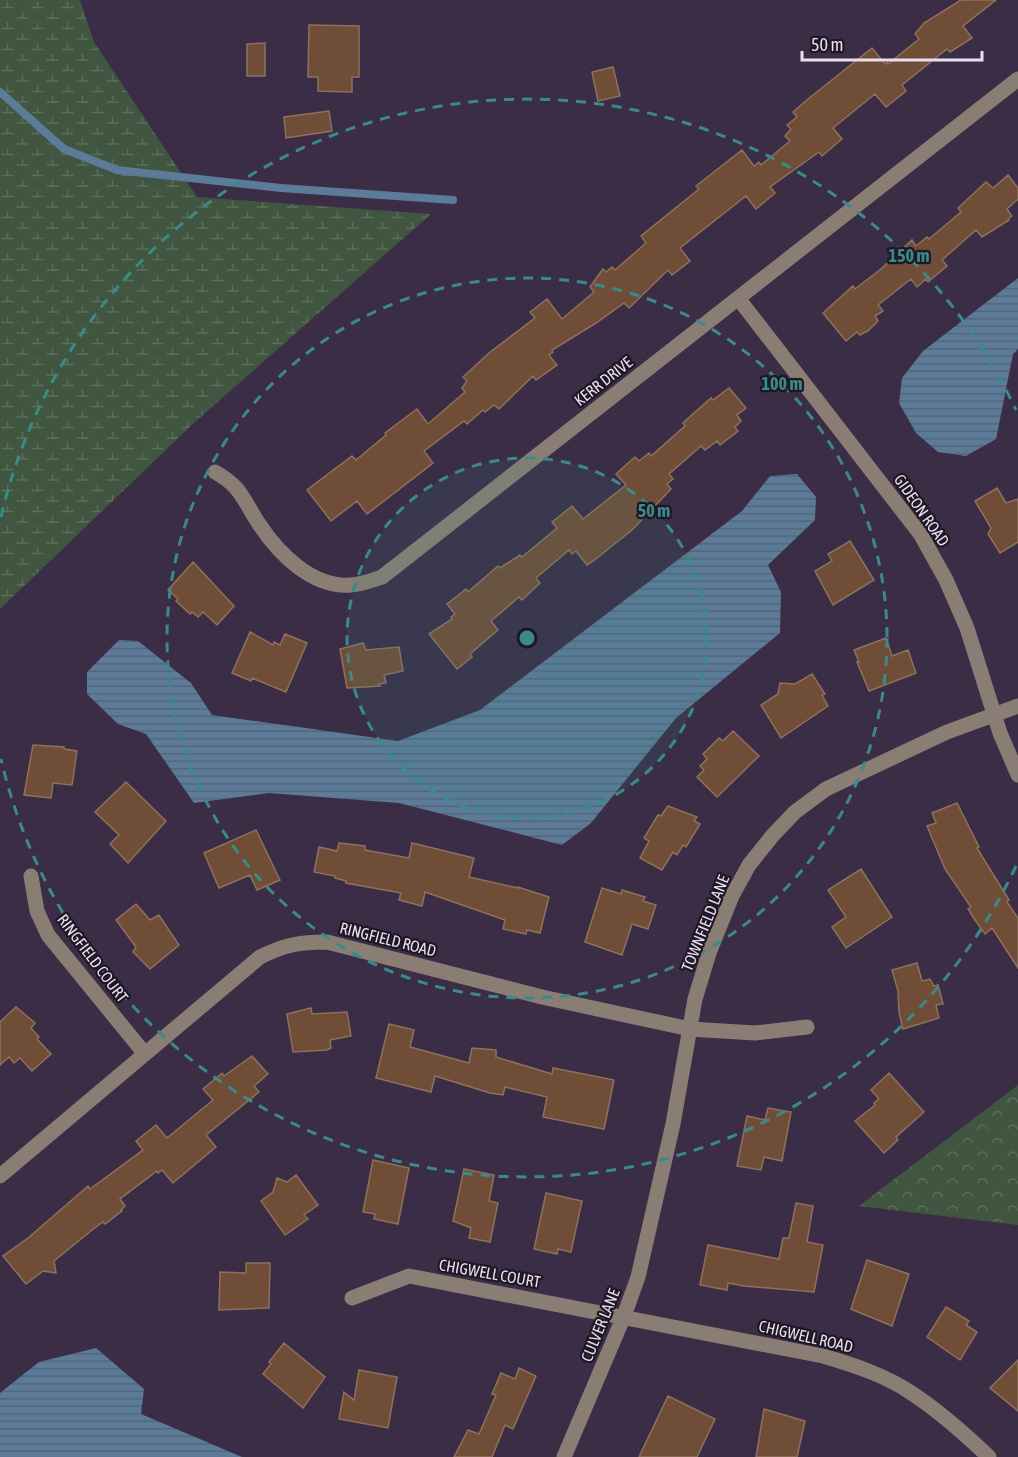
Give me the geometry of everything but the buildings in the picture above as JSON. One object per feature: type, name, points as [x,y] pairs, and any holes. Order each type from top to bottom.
[{"type":"street","name":"KERR DRIVE","points":[[215,472],[229,480],[243,494],[274,545],[305,571],[329,583],[348,585],[363,584],[382,577],[1018,79]]},
{"type":"street","name":"GIDEON ROAD","points":[[738,298],[921,535],[946,580],[967,628],[993,715],[1018,774]]},
{"type":"street","name":"TOWNFIELD LANE","points":[[655,1201],[673,1124],[695,999],[709,953],[732,896],[749,865],[795,812],[826,789],[947,732],[1018,706]]},
{"type":"street","name":"RINGFIELD COURT","points":[[31,876],[37,911],[48,935],[145,1054]]},
{"type":"street","name":"RINGFIELD ROAD","points":[[0,1176],[260,957],[299,942],[327,942],[542,997],[690,1029],[755,1033],[807,1027]]},
{"type":"street","name":"CULVER LANE","points":[[564,1457],[624,1316],[638,1277],[655,1201]]},
{"type":"street","name":"CHIGWELL COURT","points":[[352,1298],[408,1276],[624,1316]]},
{"type":"street","name":"CHIGWELL ROAD","points":[[624,1316],[848,1363],[887,1379],[913,1394],[989,1457]]},
{"type":"green space","points":[[0,0],[80,0],[94,42],[197,197],[431,214],[196,421],[0,609]]},
{"type":"green space","points":[[1018,1085],[1018,1225],[859,1206]]},
{"type":"water","points":[[1018,278],[1018,349],[1013,354],[996,439],[966,456],[938,452],[916,433],[899,403],[902,378],[923,351]]},
{"type":"water","points":[[797,474],[816,497],[815,520],[768,565],[781,592],[780,633],[676,718],[591,823],[562,845],[399,803],[269,793],[194,803],[146,734],[118,724],[87,694],[87,672],[119,640],[138,641],[191,683],[212,715],[398,741],[480,710],[742,511],[770,476]]},
{"type":"water","points":[[96,1348],[144,1389],[141,1414],[242,1457],[0,1457],[0,1393],[39,1362]]},
{"type":"waterway","points":[[0,92],[64,149],[117,170],[281,188],[453,200]]}]
